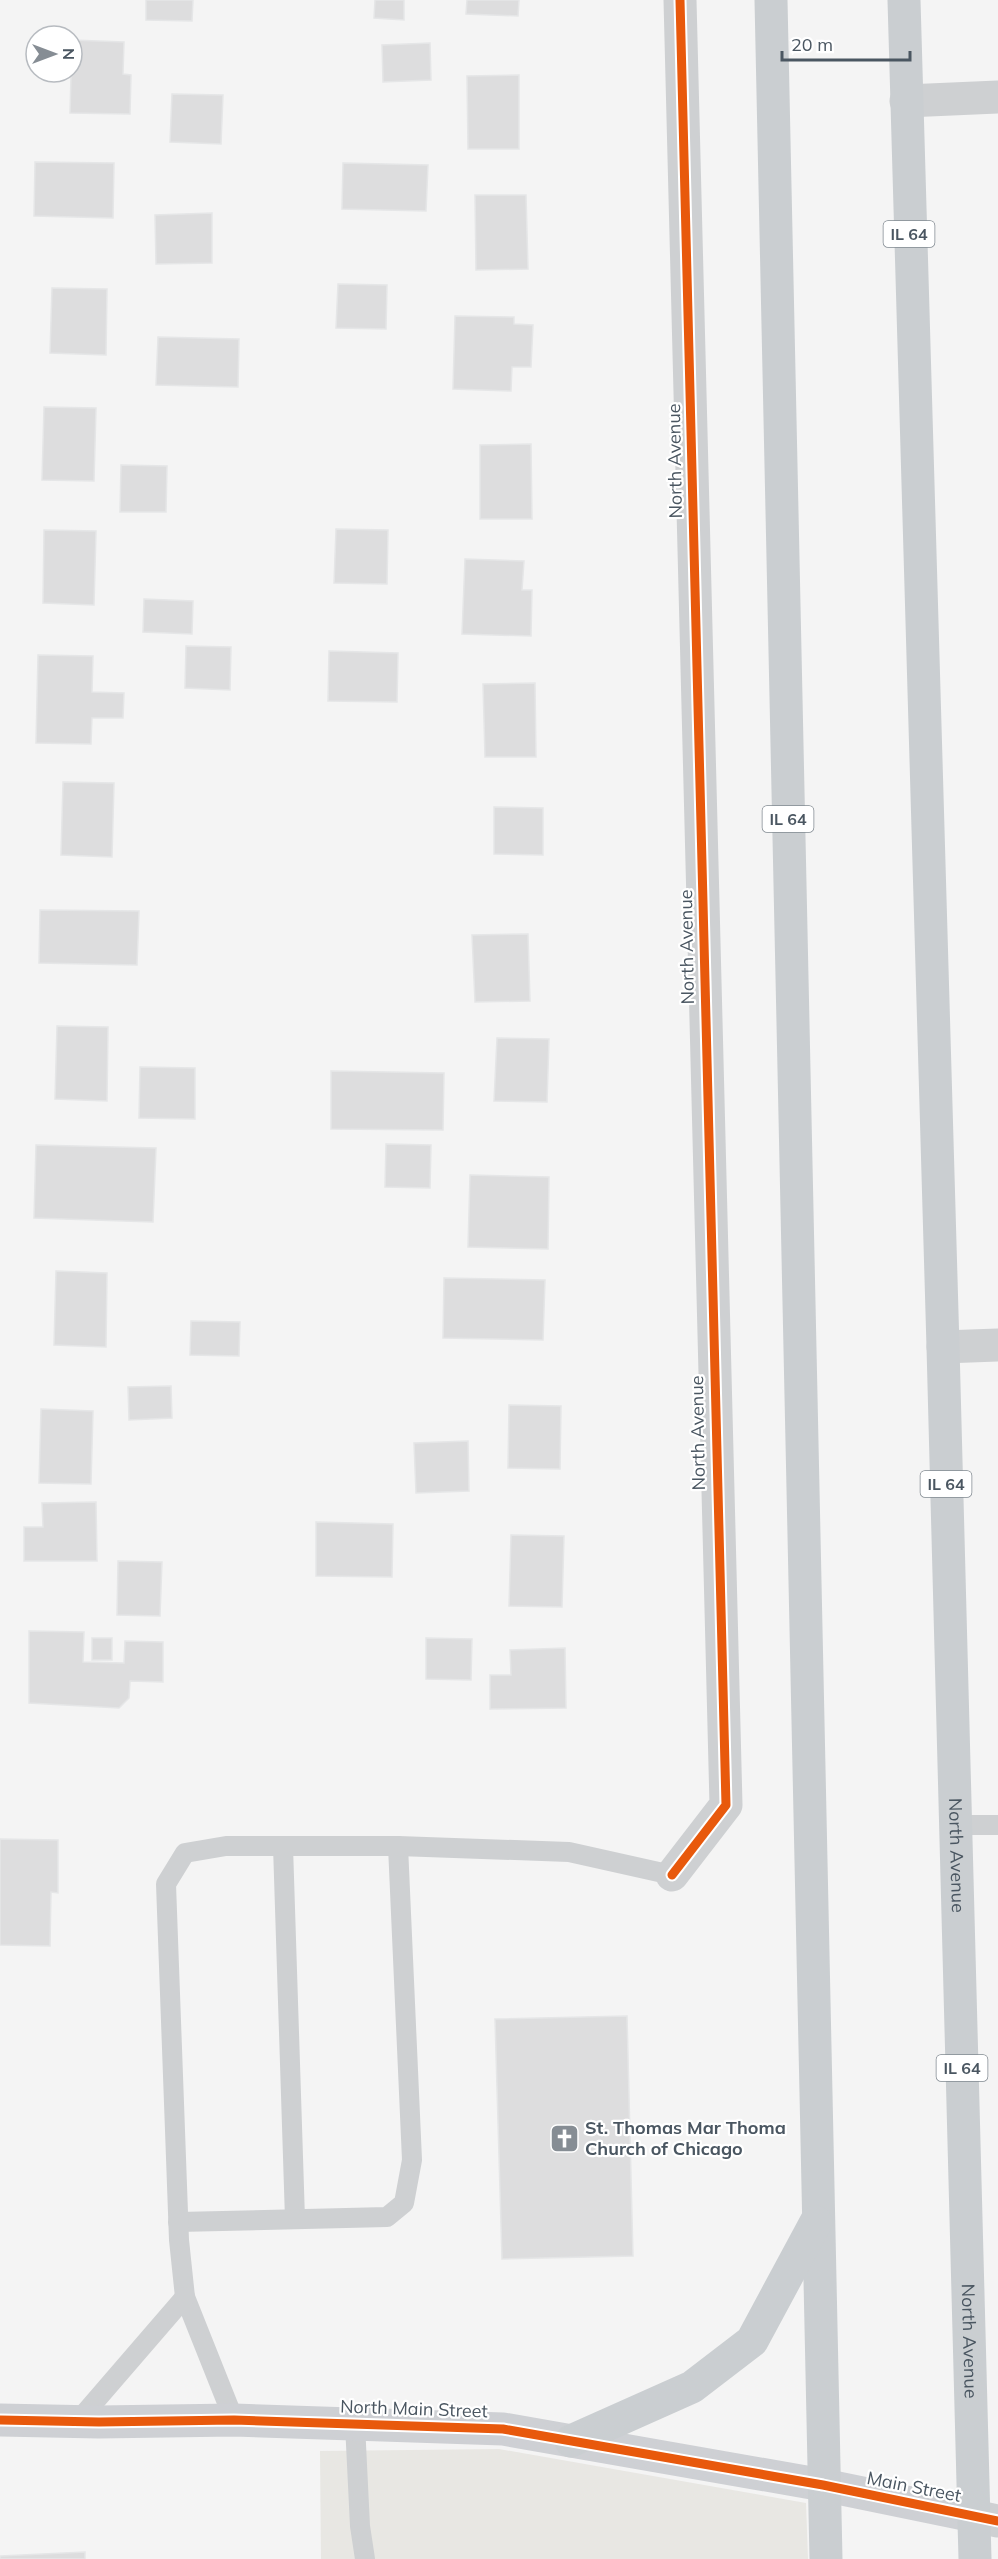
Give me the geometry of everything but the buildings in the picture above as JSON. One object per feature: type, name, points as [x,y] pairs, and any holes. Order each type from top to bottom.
[{"type":"main road","name":"IL 64","points":[[771,0],[825,2559]]},
{"type":"main road","name":"North Avenue","points":[[904,0],[955,1825],[986,2518],[975,2559]]},
{"type":"main road","points":[[571,2441],[692,2387],[752,2341],[817,2220]]},
{"type":"street","name":"North Avenue","points":[[672,1875],[726,1805],[680,0]]},
{"type":"street","points":[[906,101],[998,97]]},
{"type":"street","points":[[943,1347],[998,1345]]},
{"type":"street","name":"North Main Street","points":[[0,2420],[234,2420],[503,2429],[823,2485]]},
{"type":"street","name":"Main Street","points":[[823,2485],[986,2518]]},
{"type":"lane","points":[[955,1825],[998,1825]]},
{"type":"lane","points":[[234,2420],[185,2297],[178,2222],[166,1884],[185,1854],[226,1846],[398,1846],[569,1852],[672,1875]]},
{"type":"lane","points":[[283,1846],[295,2219]]},
{"type":"lane","points":[[178,2222],[387,2217],[404,2203],[411,2160],[398,1846]]},
{"type":"lane","points":[[78,2421],[185,2297]]},
{"type":"lane","points":[[355,2424],[360,2526],[365,2559]]},
{"type":"shaded area","points":[[499,2449],[806,2503],[808,2559],[321,2559],[320,2451]]},
{"type":"cycle path","points":[[672,1875],[726,1805],[680,0]]},
{"type":"cycle path","points":[[0,2420],[99,2422],[234,2420],[503,2429],[823,2485],[998,2521]]},
{"type":"place","name":"St. Thomas Mar Thoma Church of Chicago","points":[[564,2138]]}]
